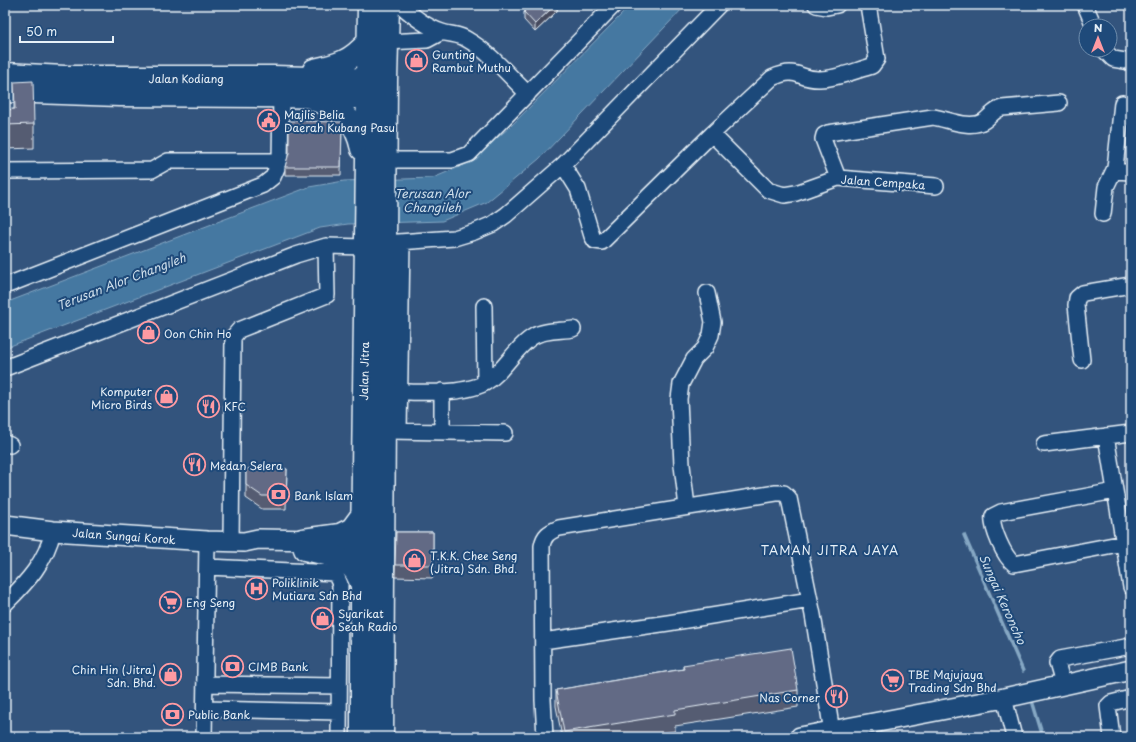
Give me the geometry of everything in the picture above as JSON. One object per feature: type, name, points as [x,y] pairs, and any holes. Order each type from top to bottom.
[{"type":"highway","name":"Jalan Jitra","points":[[362,737],[362,585],[373,545],[391,431],[392,391],[376,171],[377,42],[369,5]]},
{"type":"highway","name":"Jalan Jitra","points":[[377,42],[388,5]]},
{"type":"highway","points":[[284,89],[344,63],[360,50],[377,42]]},
{"type":"highway","name":"Jalan Kodiang","points":[[5,74],[284,89],[376,88]]},
{"type":"highway","name":"Jalan Kodiang","points":[[5,91],[119,95],[284,89],[376,88]]},
{"type":"highway","points":[[284,89],[329,105],[346,115],[355,128],[376,171]]},
{"type":"highway","name":"Jalan Jitra","points":[[380,242],[363,514],[373,545],[382,737]]},
{"type":"highway","points":[[304,544],[340,535],[352,528],[363,514]]},
{"type":"highway","points":[[304,544],[345,562],[355,570],[362,585]]},
{"type":"main road","name":"Jalan Sungai Korok","points":[[5,525],[53,531],[207,541],[238,541],[258,539],[304,544],[373,545]]},
{"type":"main road","points":[[800,737],[1004,698],[1131,670]]},
{"type":"street","points":[[400,5],[424,23],[442,32],[467,39],[482,49],[528,94]]},
{"type":"street","points":[[376,171],[452,160],[469,154],[614,5]]},
{"type":"street","points":[[5,368],[296,255],[326,246],[454,238],[493,224],[506,215],[563,165],[719,5]]},
{"type":"street","points":[[816,5],[827,7],[837,5]]},
{"type":"street","points":[[563,165],[578,189],[592,236],[595,241],[602,242],[712,134],[772,78],[784,73],[795,72],[821,79],[872,66],[877,59],[868,5]]},
{"type":"street","points":[[1085,5],[1091,18]]},
{"type":"street","points":[[377,42],[427,40],[442,32]]},
{"type":"street","points":[[1112,58],[1131,62]]},
{"type":"street","points":[[5,286],[263,185],[273,177],[280,161],[284,89]]},
{"type":"street","points":[[838,178],[823,139],[824,135],[828,133],[932,117],[944,118],[954,122],[979,122],[984,121],[997,110],[1002,108],[1059,103]]},
{"type":"street","points":[[1103,214],[1106,187],[1114,171],[1122,104]]},
{"type":"street","name":"Jalan Cempaka","points":[[712,134],[768,190],[777,194],[796,193],[838,178],[936,186]]},
{"type":"street","points":[[5,171],[152,170],[168,161],[280,161]]},
{"type":"street","points":[[1114,171],[1131,172]]},
{"type":"street","points":[[238,541],[233,338],[239,330],[327,295],[326,246]]},
{"type":"street","points":[[1082,360],[1076,305],[1077,298],[1083,293],[1131,285]]},
{"type":"street","points":[[687,507],[682,465],[679,399],[681,384],[694,359],[704,348],[712,335],[713,322],[707,293]]},
{"type":"street","points":[[484,306],[485,383]]},
{"type":"street","points":[[392,391],[458,390],[485,383],[534,336],[573,329]]},
{"type":"street","points":[[442,391],[442,432]]},
{"type":"street","points":[[391,431],[505,433]]},
{"type":"street","points":[[1044,444],[1131,433]]},
{"type":"street","points":[[1106,436],[1131,587]]},
{"type":"street","points":[[1115,491],[1000,512],[993,516],[992,523],[1008,560],[1014,564],[1124,543]]},
{"type":"street","points":[[545,737],[542,546],[544,538],[550,532],[560,528],[776,493],[784,493],[789,498],[810,600],[832,732]]},
{"type":"street","points":[[5,604],[38,568],[49,546],[53,531]]},
{"type":"street","points":[[204,737],[208,567],[207,541]]},
{"type":"street","points":[[208,567],[334,573],[340,584],[339,737]]},
{"type":"street","points":[[543,641],[668,624],[810,600]]},
{"type":"street","points":[[1063,684],[1057,663],[1060,659],[1131,646]]},
{"type":"street","points":[[206,684],[339,686]]},
{"type":"street","points":[[1004,698],[1014,737]]},
{"type":"street","points":[[1112,737],[1108,706],[1111,703],[1131,698]]},
{"type":"street","points":[[205,709],[339,712]]},
{"type":"water","name":"Terusan Alor Changileh","points":[[631,5],[686,5],[539,159],[487,202],[442,221],[348,224],[320,228],[5,348],[5,303],[309,187],[344,181],[433,178],[464,165],[509,128]]},
{"type":"building","points":[[531,5],[555,5],[535,24],[524,12]]},
{"type":"building","points":[[33,81],[34,124],[5,125],[5,110],[15,109],[14,82]]},
{"type":"building","points":[[289,121],[342,122],[341,167],[285,167],[289,153]]},
{"type":"building","points":[[246,469],[287,469],[286,496],[262,496],[246,485]]},
{"type":"building","name":"T.K.K. Chee Seng (Jitra) Sdn. Bhd.","points":[[396,532],[433,532],[433,565],[395,565]]},
{"type":"building","points":[[791,648],[798,690],[675,710],[675,714],[564,732],[556,690],[684,669],[683,665]]},
{"type":"waterway","name":"Sungai Keroncho","points":[[964,535],[1023,671]]},
{"type":"waterway","name":"Sungai Keroncho","points":[[1033,704],[1043,737]]},
{"type":"place","name":"Gunting Rambut Muthu","points":[[416,60]]},
{"type":"place","name":"Majlis Belia Daerah Kubang Pasu","points":[[268,120]]},
{"type":"place","name":"Oon Chin Ho","points":[[149,333]]},
{"type":"place","name":"Komputer Micro Birds","points":[[167,397]]},
{"type":"place","name":"KFC","points":[[208,406]]},
{"type":"place","name":"Medan Selera","points":[[195,465]]},
{"type":"place","name":"Bank Islam","points":[[278,495]]},
{"type":"place","name":"T.K.K. Chee Seng (Jitra) Sdn. Bhd.","points":[[414,561]]},
{"type":"place","name":"Poliklinik Mutiara Sdn Bhd","points":[[256,588]]},
{"type":"place","name":"Eng Seng","points":[[170,602]]},
{"type":"place","name":"Syarikat Seah Radio","points":[[323,619]]},
{"type":"place","name":"CIMB Bank","points":[[232,666]]},
{"type":"place","name":"Chin Hin (Jitra) Sdn. Bhd.","points":[[171,675]]},
{"type":"place","name":"TBE Majujaya Trading Sdn Bhd","points":[[892,680]]},
{"type":"place","name":"Nas Corner","points":[[836,697]]},
{"type":"place","name":"Public Bank","points":[[173,714]]},
{"type":"district","name":"TAMAN JITRA JAYA","points":[[830,550]]}]
